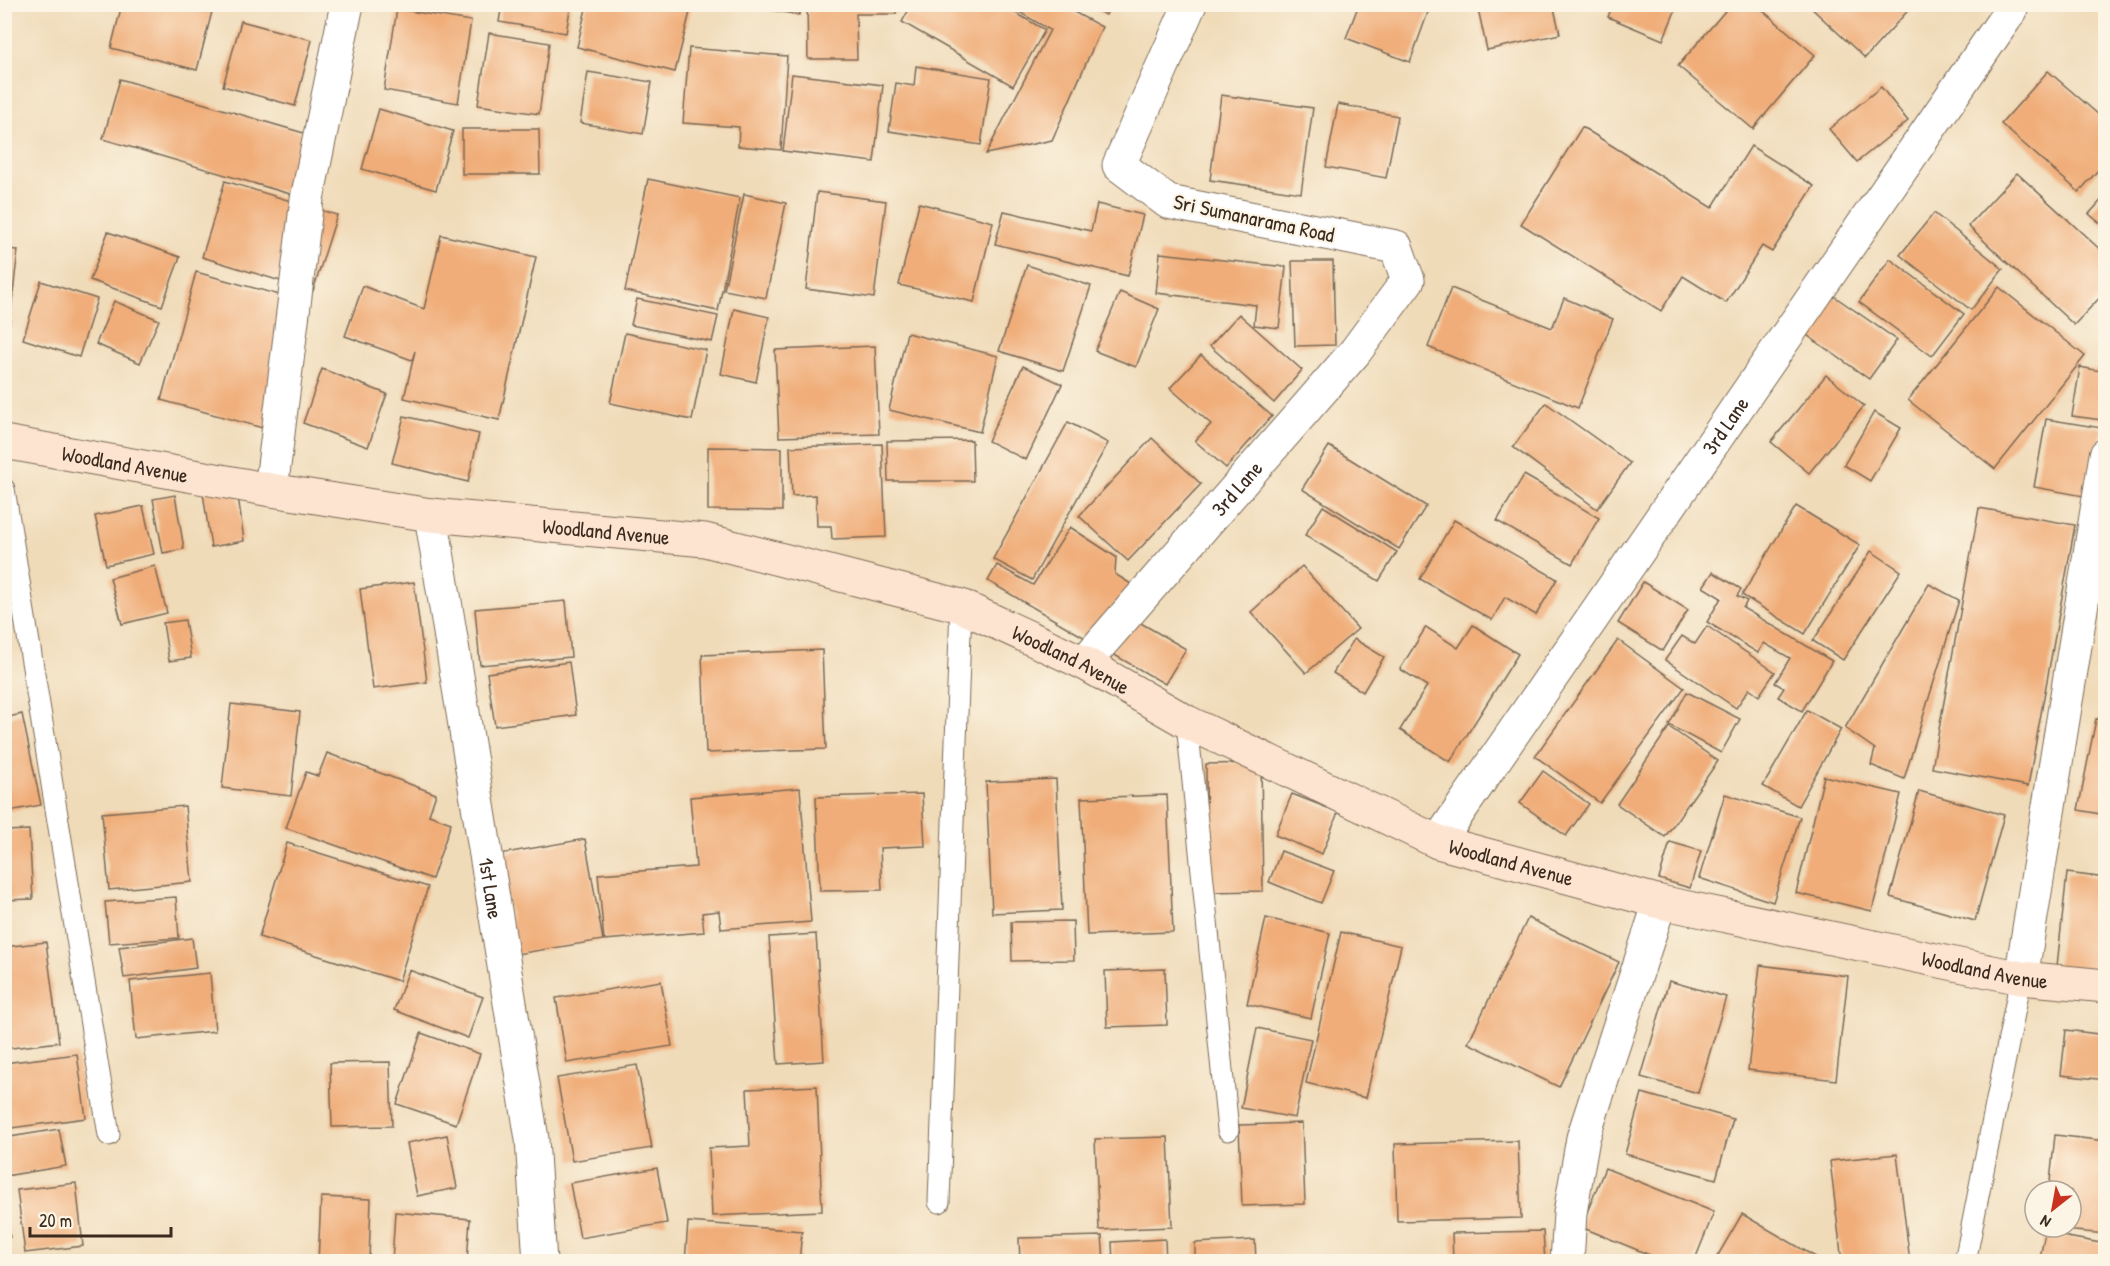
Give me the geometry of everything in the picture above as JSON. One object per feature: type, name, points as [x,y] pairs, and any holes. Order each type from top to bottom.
[{"type":"street","points":[[272,490],[307,199],[347,4]]},
{"type":"street","name":"Sri Sumanarama Road","points":[[1190,4],[1119,165],[1168,202],[1396,247],[1408,280]]},
{"type":"street","name":"3rd Lane","points":[[1438,842],[2011,10]]},
{"type":"street","name":"3rd Lane","points":[[1084,663],[1355,352],[1408,280]]},
{"type":"street","name":"Woodland Avenue","points":[[4,442],[272,490],[431,515],[705,540],[961,606],[1084,663],[1187,722],[1438,842],[1660,902],[2021,978],[2106,986]]},
{"type":"street","points":[[2021,978],[2106,455]]},
{"type":"street","name":"1st Lane","points":[[431,515],[531,1139],[540,1262]]},
{"type":"street","points":[[1567,1262],[1570,1213],[1583,1138],[1660,902]]},
{"type":"lane","points":[[4,489],[109,1135]]},
{"type":"lane","points":[[939,1202],[961,606]]},
{"type":"lane","points":[[1187,722],[1228,1130]]},
{"type":"lane","points":[[1965,1262],[2021,978]]},
{"type":"building","points":[[122,4],[214,4],[197,70],[111,48]]},
{"type":"building","points":[[502,4],[571,4],[566,33],[499,22]]},
{"type":"building","points":[[587,4],[692,4],[675,72],[577,47]]},
{"type":"building","points":[[736,4],[801,4],[799,15]]},
{"type":"building","points":[[807,4],[896,4],[896,14],[856,14],[857,59],[808,59]]},
{"type":"building","points":[[912,4],[1000,4],[1045,30],[1013,86],[902,22]]},
{"type":"building","points":[[1006,4],[1059,4],[1102,27],[1052,140],[986,154],[1050,30]]},
{"type":"building","points":[[1359,4],[1431,4],[1410,62],[1346,38]]},
{"type":"building","points":[[1477,4],[1553,4],[1560,34],[1487,50]]},
{"type":"building","points":[[1613,4],[1678,4],[1663,40],[1608,17]]},
{"type":"building","points":[[1731,4],[1755,4],[1815,55],[1753,129],[1678,66]]},
{"type":"building","points":[[1807,4],[1914,4],[1865,58]]},
{"type":"building","points":[[1086,5],[1111,5],[1106,15]]},
{"type":"building","points":[[397,9],[471,21],[458,103],[384,90]]},
{"type":"building","points":[[241,21],[312,40],[295,106],[223,86]]},
{"type":"building","points":[[489,33],[549,43],[539,114],[478,105]]},
{"type":"building","points":[[689,48],[787,56],[781,150],[738,146],[739,127],[683,123]]},
{"type":"building","points":[[916,66],[991,78],[981,145],[889,131],[896,83],[914,86]]},
{"type":"building","points":[[2048,71],[2106,121],[2106,161],[2079,192],[2001,124]]},
{"type":"building","points":[[588,72],[652,82],[643,134],[580,123]]},
{"type":"building","points":[[792,74],[883,85],[874,162],[783,151]]},
{"type":"building","points":[[120,79],[324,139],[307,199],[103,139]]},
{"type":"building","points":[[1881,87],[1908,121],[1857,162],[1829,129]]},
{"type":"building","points":[[1221,95],[1313,108],[1301,193],[1210,180]]},
{"type":"building","points":[[1338,104],[1398,116],[1386,178],[1326,167]]},
{"type":"building","points":[[379,109],[453,131],[436,190],[362,169]]},
{"type":"building","points":[[1582,127],[1712,208],[1751,146],[1814,186],[1772,252],[1762,246],[1726,303],[1683,276],[1661,311],[1521,224]]},
{"type":"building","points":[[462,129],[539,129],[540,174],[462,174]]},
{"type":"building","points":[[2017,173],[2106,255],[2106,291],[2074,325],[1968,226]]},
{"type":"building","points":[[648,179],[740,198],[718,311],[625,291]]},
{"type":"building","points":[[225,181],[337,215],[313,291],[202,257]]},
{"type":"building","points":[[817,192],[886,201],[874,298],[806,289]]},
{"type":"building","points":[[744,194],[786,203],[766,298],[724,290]]},
{"type":"building","points":[[2106,195],[2106,228],[2089,214]]},
{"type":"building","points":[[919,203],[993,222],[974,302],[899,285]]},
{"type":"building","points":[[1097,204],[1143,215],[1128,276],[995,244],[1004,211],[1091,231]]},
{"type":"building","points":[[1934,213],[2003,269],[1971,310],[1900,255]]},
{"type":"building","points":[[108,232],[180,257],[162,306],[90,280]]},
{"type":"building","points":[[441,235],[536,257],[499,420],[404,398],[415,351],[412,360],[345,336],[363,286],[424,309]]},
{"type":"building","points":[[4,249],[18,250],[6,353],[4,353]]},
{"type":"building","points":[[1160,253],[1286,267],[1279,328],[1254,325],[1256,305],[1156,293]]},
{"type":"building","points":[[1890,259],[1964,314],[1932,356],[1859,302]]},
{"type":"building","points":[[1292,261],[1333,261],[1335,345],[1295,346]]},
{"type":"building","points":[[1027,265],[1091,286],[1063,371],[999,351]]},
{"type":"building","points":[[196,272],[305,302],[270,430],[161,400]]},
{"type":"building","points":[[41,281],[97,299],[79,357],[23,339]]},
{"type":"building","points":[[1999,287],[2085,356],[1995,469],[1908,400]]},
{"type":"building","points":[[1451,288],[1552,328],[1564,298],[1613,319],[1578,408],[1428,347]]},
{"type":"building","points":[[1120,292],[1159,309],[1136,367],[1095,351]]},
{"type":"building","points":[[1831,294],[1897,340],[1869,379],[1804,333]]},
{"type":"building","points":[[637,299],[718,316],[712,342],[631,325]]},
{"type":"building","points":[[114,301],[159,320],[140,363],[96,344]]},
{"type":"building","points":[[734,309],[769,317],[756,382],[721,374]]},
{"type":"building","points":[[1239,314],[1302,370],[1274,403],[1210,346]]},
{"type":"building","points":[[625,333],[706,350],[692,420],[610,403]]},
{"type":"building","points":[[907,333],[998,356],[980,432],[889,410]]},
{"type":"building","points":[[875,346],[879,434],[779,437],[775,350]]},
{"type":"building","points":[[1201,355],[1272,416],[1226,468],[1195,441],[1211,424],[1170,388]]},
{"type":"building","points":[[1023,366],[1062,384],[1026,460],[988,441]]},
{"type":"building","points":[[2080,367],[2106,372],[2106,401],[2102,420],[2072,416]]},
{"type":"building","points":[[322,369],[387,394],[368,447],[303,423]]},
{"type":"building","points":[[1826,375],[1864,406],[1809,473],[1771,442]]},
{"type":"building","points":[[1546,403],[1630,463],[1597,509],[1513,447]]},
{"type":"building","points":[[1874,412],[1901,428],[1870,481],[1844,465]]},
{"type":"building","points":[[404,416],[479,434],[468,482],[392,463]]},
{"type":"building","points":[[2046,419],[2102,428],[2089,497],[2034,487]]},
{"type":"building","points":[[1068,422],[1108,443],[1032,580],[993,559]]},
{"type":"building","points":[[1152,438],[1201,484],[1128,561],[1079,516]]},
{"type":"building","points":[[972,440],[973,481],[888,481],[887,441]]},
{"type":"building","points":[[882,444],[886,537],[832,539],[831,526],[817,526],[816,495],[792,496],[790,447]]},
{"type":"building","points":[[1329,446],[1426,506],[1399,549],[1302,489]]},
{"type":"building","points":[[708,447],[782,448],[782,511],[708,510]]},
{"type":"building","points":[[1524,475],[1599,518],[1572,564],[1497,521]]},
{"type":"building","points":[[237,488],[244,541],[211,547],[203,493]]},
{"type":"building","points":[[175,495],[184,549],[163,553],[153,499]]},
{"type":"building","points":[[143,506],[154,554],[106,565],[95,516]]},
{"type":"building","points":[[1323,506],[1397,552],[1379,581],[1305,535]]},
{"type":"building","points":[[1796,506],[1860,545],[1805,634],[1742,595]]},
{"type":"building","points":[[1979,508],[2075,525],[2028,786],[1932,768]]},
{"type":"building","points":[[1454,520],[1557,579],[1536,615],[1505,597],[1492,620],[1420,579]]},
{"type":"building","points":[[1070,527],[1116,557],[1115,574],[1131,584],[1087,639],[988,581],[997,565],[1033,585]]},
{"type":"building","points":[[1871,551],[1901,571],[1843,660],[1813,641]]},
{"type":"building","points":[[4,556],[6,556],[12,616],[4,617]]},
{"type":"building","points":[[155,566],[167,613],[122,624],[110,578]]},
{"type":"building","points":[[1302,566],[1358,629],[1306,673],[1251,612]]},
{"type":"building","points":[[1713,572],[1741,589],[1737,596],[1747,601],[1743,608],[1832,661],[1802,711],[1778,697],[1784,688],[1775,683],[1790,658],[1764,643],[1758,653],[1707,622],[1721,598],[1703,587]]},
{"type":"building","points":[[414,582],[427,682],[373,689],[360,589]]},
{"type":"building","points":[[1643,582],[1688,610],[1663,651],[1618,623]]},
{"type":"building","points":[[1929,584],[1959,600],[1904,779],[1871,765],[1875,749],[1845,728]]},
{"type":"building","points":[[566,601],[571,657],[480,665],[475,609]]},
{"type":"building","points":[[1132,618],[1186,649],[1165,684],[1111,653]]},
{"type":"building","points":[[185,620],[191,658],[169,661],[163,623]]},
{"type":"building","points":[[1473,625],[1518,654],[1450,762],[1400,730],[1427,686],[1400,669],[1426,627],[1458,648]]},
{"type":"building","points":[[1707,626],[1775,672],[1759,696],[1749,689],[1736,708],[1665,660],[1682,636],[1695,644]]},
{"type":"building","points":[[1354,639],[1384,657],[1363,692],[1333,673]]},
{"type":"building","points":[[1618,640],[1684,688],[1600,803],[1535,756]]},
{"type":"building","points":[[822,650],[826,749],[706,753],[702,655]]},
{"type":"building","points":[[569,662],[576,715],[495,726],[487,673]]},
{"type":"building","points":[[1687,692],[1740,719],[1721,753],[1669,725]]},
{"type":"building","points":[[231,704],[300,712],[291,796],[222,788]]},
{"type":"building","points":[[1807,710],[1841,729],[1798,806],[1763,786]]},
{"type":"building","points":[[22,714],[41,805],[4,812],[4,718]]},
{"type":"building","points":[[2096,719],[2106,720],[2106,815],[2078,810]]},
{"type":"building","points":[[1669,727],[1718,761],[1665,837],[1617,804]]},
{"type":"building","points":[[327,753],[436,794],[429,815],[451,823],[432,879],[286,828],[306,772],[318,776]]},
{"type":"building","points":[[1261,763],[1263,891],[1207,892],[1206,764]]},
{"type":"building","points":[[1543,771],[1589,804],[1566,836],[1520,803]]},
{"type":"building","points":[[1824,776],[1901,794],[1872,911],[1796,893]]},
{"type":"building","points":[[1056,779],[1062,910],[992,913],[986,782]]},
{"type":"building","points":[[800,788],[811,922],[721,929],[719,911],[702,913],[704,932],[604,940],[598,874],[696,867],[690,797]]},
{"type":"building","points":[[1919,791],[2004,815],[1975,921],[1890,897]]},
{"type":"building","points":[[922,794],[925,846],[880,848],[882,890],[820,891],[816,797]]},
{"type":"building","points":[[1292,794],[1338,812],[1322,854],[1275,835]]},
{"type":"building","points":[[1725,794],[1800,817],[1773,902],[1699,878]]},
{"type":"building","points":[[1167,795],[1173,932],[1087,935],[1081,798]]},
{"type":"building","points":[[185,806],[192,882],[109,890],[102,813]]},
{"type":"building","points":[[29,830],[33,899],[4,900],[4,831]]},
{"type":"building","points":[[585,839],[603,940],[517,954],[500,854]]},
{"type":"building","points":[[1670,842],[1701,851],[1690,888],[1659,879]]},
{"type":"building","points":[[287,843],[428,887],[399,981],[259,937]]},
{"type":"building","points":[[1281,851],[1334,871],[1321,903],[1269,882]]},
{"type":"building","points":[[2067,873],[2106,878],[2106,971],[2057,966]]},
{"type":"building","points":[[176,897],[179,938],[109,943],[105,902]]},
{"type":"building","points":[[1266,918],[1330,933],[1311,1018],[1247,1004]]},
{"type":"building","points":[[1528,918],[1619,962],[1559,1087],[1468,1043]]},
{"type":"building","points":[[1073,921],[1074,960],[1012,961],[1011,922]]},
{"type":"building","points":[[1341,932],[1401,946],[1366,1098],[1306,1083]]},
{"type":"building","points":[[816,934],[824,1061],[778,1064],[769,937]]},
{"type":"building","points":[[192,938],[196,968],[124,978],[119,947]]},
{"type":"building","points":[[46,942],[59,1042],[4,1049],[4,947]]},
{"type":"building","points":[[1760,965],[1848,976],[1836,1080],[1748,1070]]},
{"type":"building","points":[[1165,969],[1167,1025],[1107,1027],[1105,971]]},
{"type":"building","points":[[409,970],[483,997],[468,1038],[394,1010]]},
{"type":"building","points":[[210,973],[215,1031],[136,1039],[130,981]]},
{"type":"building","points":[[661,981],[672,1046],[567,1063],[556,998]]},
{"type":"building","points":[[1669,981],[1726,997],[1698,1093],[1641,1077]]},
{"type":"building","points":[[1257,1028],[1311,1039],[1295,1118],[1241,1108]]},
{"type":"building","points":[[2066,1030],[2106,1035],[2106,1080],[2061,1075]]},
{"type":"building","points":[[421,1033],[480,1054],[456,1124],[397,1104]]},
{"type":"building","points":[[77,1054],[86,1118],[4,1129],[4,1063]]},
{"type":"building","points":[[390,1062],[392,1126],[332,1127],[330,1063]]},
{"type":"building","points":[[637,1065],[652,1148],[572,1161],[557,1078]]},
{"type":"building","points":[[817,1086],[822,1211],[712,1216],[709,1148],[750,1146],[747,1089]]},
{"type":"building","points":[[1642,1093],[1733,1119],[1716,1179],[1625,1154]]},
{"type":"building","points":[[1302,1123],[1305,1204],[1242,1206],[1239,1125]]},
{"type":"building","points":[[59,1129],[66,1166],[5,1176],[4,1138]]},
{"type":"building","points":[[447,1135],[457,1188],[417,1196],[407,1143]]},
{"type":"building","points":[[2055,1135],[2106,1141],[2106,1234],[2083,1232],[2083,1179],[2050,1179]]},
{"type":"building","points":[[1168,1137],[1172,1227],[1099,1230],[1095,1139]]},
{"type":"building","points":[[1518,1141],[1521,1218],[1397,1221],[1395,1144]]},
{"type":"building","points":[[1897,1154],[1910,1262],[1842,1262],[1830,1161]]},
{"type":"building","points":[[657,1168],[667,1223],[580,1238],[570,1183]]},
{"type":"building","points":[[1605,1168],[1714,1212],[1694,1262],[1667,1262],[1581,1227]]},
{"type":"building","points":[[76,1183],[83,1246],[25,1253],[17,1190]]},
{"type":"building","points":[[321,1197],[371,1199],[369,1262],[318,1262]]},
{"type":"building","points":[[395,1212],[470,1219],[467,1262],[392,1262]]},
{"type":"building","points":[[1742,1214],[1824,1262],[1714,1262]]},
{"type":"building","points":[[4,1217],[10,1237],[4,1239]]},
{"type":"building","points":[[688,1222],[802,1231],[799,1262],[685,1262]]},
{"type":"building","points":[[1543,1231],[1545,1262],[1453,1262],[1452,1233]]},
{"type":"building","points":[[1102,1236],[1104,1262],[1020,1262],[1019,1238]]},
{"type":"building","points":[[1165,1239],[1166,1262],[1113,1262],[1112,1242]]},
{"type":"building","points":[[2044,1239],[2078,1239],[2106,1244],[2106,1262],[2039,1262]]},
{"type":"building","points":[[1255,1240],[1256,1262],[1195,1262],[1195,1243]]}]
